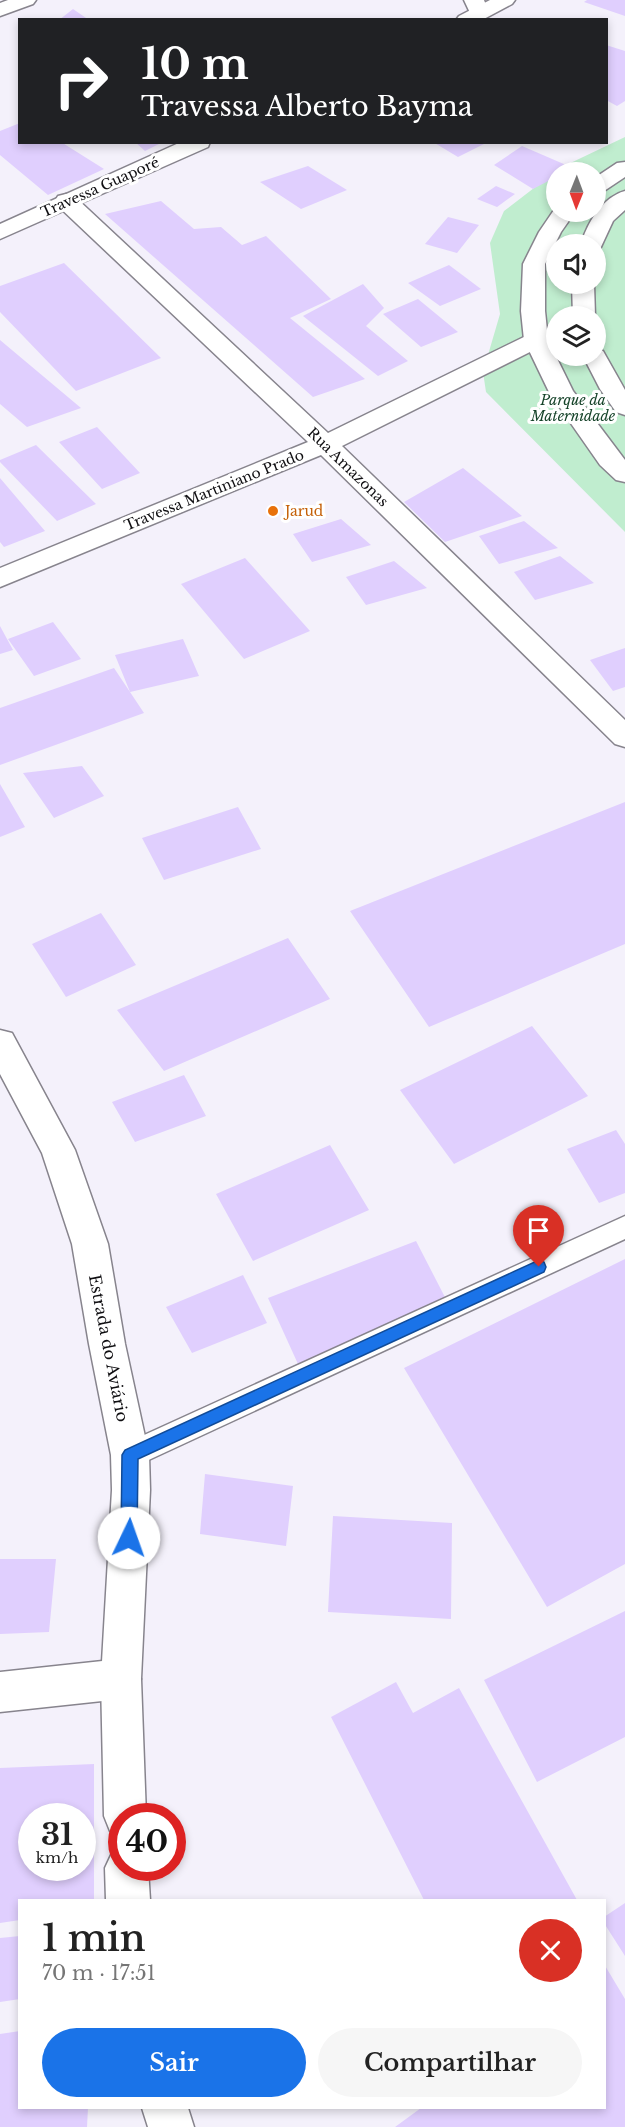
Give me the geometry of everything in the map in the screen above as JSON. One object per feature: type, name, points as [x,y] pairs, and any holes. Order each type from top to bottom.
[{"type":"street","points":[[0,10],[27,0]]},
{"type":"street","points":[[473,11],[505,0]]},
{"type":"street","name":"Travessa Guaporé","points":[[0,232],[195,144]]},
{"type":"street","points":[[606,180],[625,168]]},
{"type":"street","points":[[596,234],[603,218],[625,198]]},
{"type":"street","name":"Rua Amazonas","points":[[66,201],[325,444],[625,737]]},
{"type":"street","points":[[546,337],[533,311],[534,264],[557,222]]},
{"type":"street","name":"Travessa Martiniano Prado","points":[[0,578],[325,444],[546,337]]},
{"type":"street","points":[[554,366],[561,392],[609,459],[625,474]]},
{"type":"street","points":[[600,366],[625,407]]},
{"type":"street","name":"Estrada do Aviário","points":[[0,1043],[58,1150],[90,1244],[107,1344],[130,1455],[131,1490],[121,1679],[125,1803]]},
{"type":"street","points":[[0,1692],[121,1679]]},
{"type":"street","points":[[127,1881],[128,1899]]},
{"type":"street","points":[[148,2127],[150,2109]]},
{"type":"street","points":[[165,2109],[171,2127]]},
{"type":"lane","points":[[130,1455],[625,1227]]},
{"type":"green space","name":"Parque da Maternidade","points":[[625,137],[625,532],[486,392],[483,372],[500,314],[490,243],[504,211],[546,179],[546,222],[606,222],[606,162],[573,162]]},
{"type":"building","points":[[587,0],[625,0],[625,16],[584,2]]},
{"type":"building","points":[[73,9],[86,18],[62,18]]},
{"type":"building","points":[[608,46],[625,51],[625,101],[617,106],[608,101]]},
{"type":"building","points":[[18,124],[18,144],[64,144],[104,169],[48,195],[0,155],[0,131]]},
{"type":"building","points":[[137,144],[159,144],[145,151]]},
{"type":"building","points":[[436,144],[484,144],[458,157]]},
{"type":"building","points":[[522,146],[559,162],[546,162],[546,182],[533,189],[494,165]]},
{"type":"building","points":[[308,166],[347,190],[301,209],[260,182]]},
{"type":"building","points":[[496,186],[515,194],[497,207],[477,199]]},
{"type":"building","points":[[161,201],[194,229],[221,227],[242,245],[266,236],[331,299],[290,318],[365,379],[313,397],[105,214]]},
{"type":"building","points":[[448,217],[479,225],[457,253],[425,244]]},
{"type":"building","points":[[64,263],[161,358],[76,391],[0,312],[0,286]]},
{"type":"building","points":[[449,265],[481,289],[440,306],[408,283]]},
{"type":"building","points":[[363,284],[384,308],[366,326],[408,361],[378,376],[303,316]]},
{"type":"building","points":[[418,299],[458,332],[421,347],[383,314]]},
{"type":"building","points":[[0,340],[81,408],[27,427],[0,404]]},
{"type":"building","points":[[97,427],[140,473],[102,489],[59,442]]},
{"type":"building","points":[[36,445],[96,504],[57,521],[0,462],[0,460]]},
{"type":"building","points":[[463,468],[522,516],[445,542],[404,502]]},
{"type":"building","points":[[0,478],[45,531],[4,547],[0,542]]},
{"type":"building","points":[[341,519],[371,545],[312,562],[293,534]]},
{"type":"building","points":[[524,521],[558,548],[499,564],[479,536]]},
{"type":"building","points":[[560,556],[594,583],[535,600],[514,572]]},
{"type":"building","points":[[245,558],[310,631],[244,659],[181,584]]},
{"type":"building","points":[[394,561],[427,588],[366,605],[346,577]]},
{"type":"building","points":[[53,622],[81,659],[34,676],[8,639]]},
{"type":"building","points":[[0,626],[13,650],[0,654]]},
{"type":"building","points":[[183,639],[199,676],[130,692],[115,655]]},
{"type":"building","points":[[625,648],[625,687],[613,691],[590,660]]},
{"type":"building","points":[[114,668],[144,713],[0,765],[0,708]]},
{"type":"building","points":[[82,766],[104,796],[54,818],[23,773]]},
{"type":"building","points":[[0,784],[25,827],[0,837]]},
{"type":"building","points":[[625,802],[625,944],[429,1027],[350,911]]},
{"type":"building","points":[[238,807],[261,849],[164,880],[142,838]]},
{"type":"building","points":[[101,913],[136,965],[66,997],[32,944]]},
{"type":"building","points":[[288,938],[330,999],[164,1071],[117,1010]]},
{"type":"building","points":[[532,1026],[588,1096],[454,1164],[400,1090]]},
{"type":"building","points":[[184,1075],[206,1116],[135,1142],[112,1102]]},
{"type":"building","points":[[616,1130],[625,1144],[625,1193],[599,1203],[567,1149]]},
{"type":"building","points":[[330,1145],[369,1210],[253,1261],[216,1194]]},
{"type":"building","points":[[416,1241],[449,1305],[298,1364],[268,1298]]},
{"type":"building","points":[[625,1259],[625,1564],[547,1607],[404,1368]]},
{"type":"building","points":[[243,1275],[267,1323],[192,1353],[166,1307]]},
{"type":"building","points":[[205,1474],[293,1486],[286,1546],[200,1534]]},
{"type":"building","points":[[333,1516],[452,1523],[451,1619],[328,1612]]},
{"type":"building","points":[[0,1559],[56,1559],[49,1632],[0,1634]]},
{"type":"building","points":[[625,1611],[625,1737],[537,1782],[484,1680]]},
{"type":"building","points":[[396,1682],[413,1713],[459,1688],[576,1899],[423,1899],[331,1717]]},
{"type":"building","points":[[94,1764],[94,1803],[18,1803],[18,1881],[94,1881],[94,1899],[18,1899],[18,1920],[0,1923],[0,1768]]},
{"type":"building","points":[[625,1903],[625,1956],[606,1926],[606,1916]]},
{"type":"building","points":[[18,1936],[18,1999],[0,2002],[0,1938]]},
{"type":"building","points":[[606,1967],[625,1999],[625,2127],[395,2127],[420,2109],[606,2109]]},
{"type":"building","points":[[18,2031],[18,2109],[88,2109],[87,2127],[0,2127],[0,2034]]},
{"type":"place","name":"Jarud","points":[[273,511]]},
{"type":"route","points":[[129,1538],[130,1455],[539,1267]]}]
